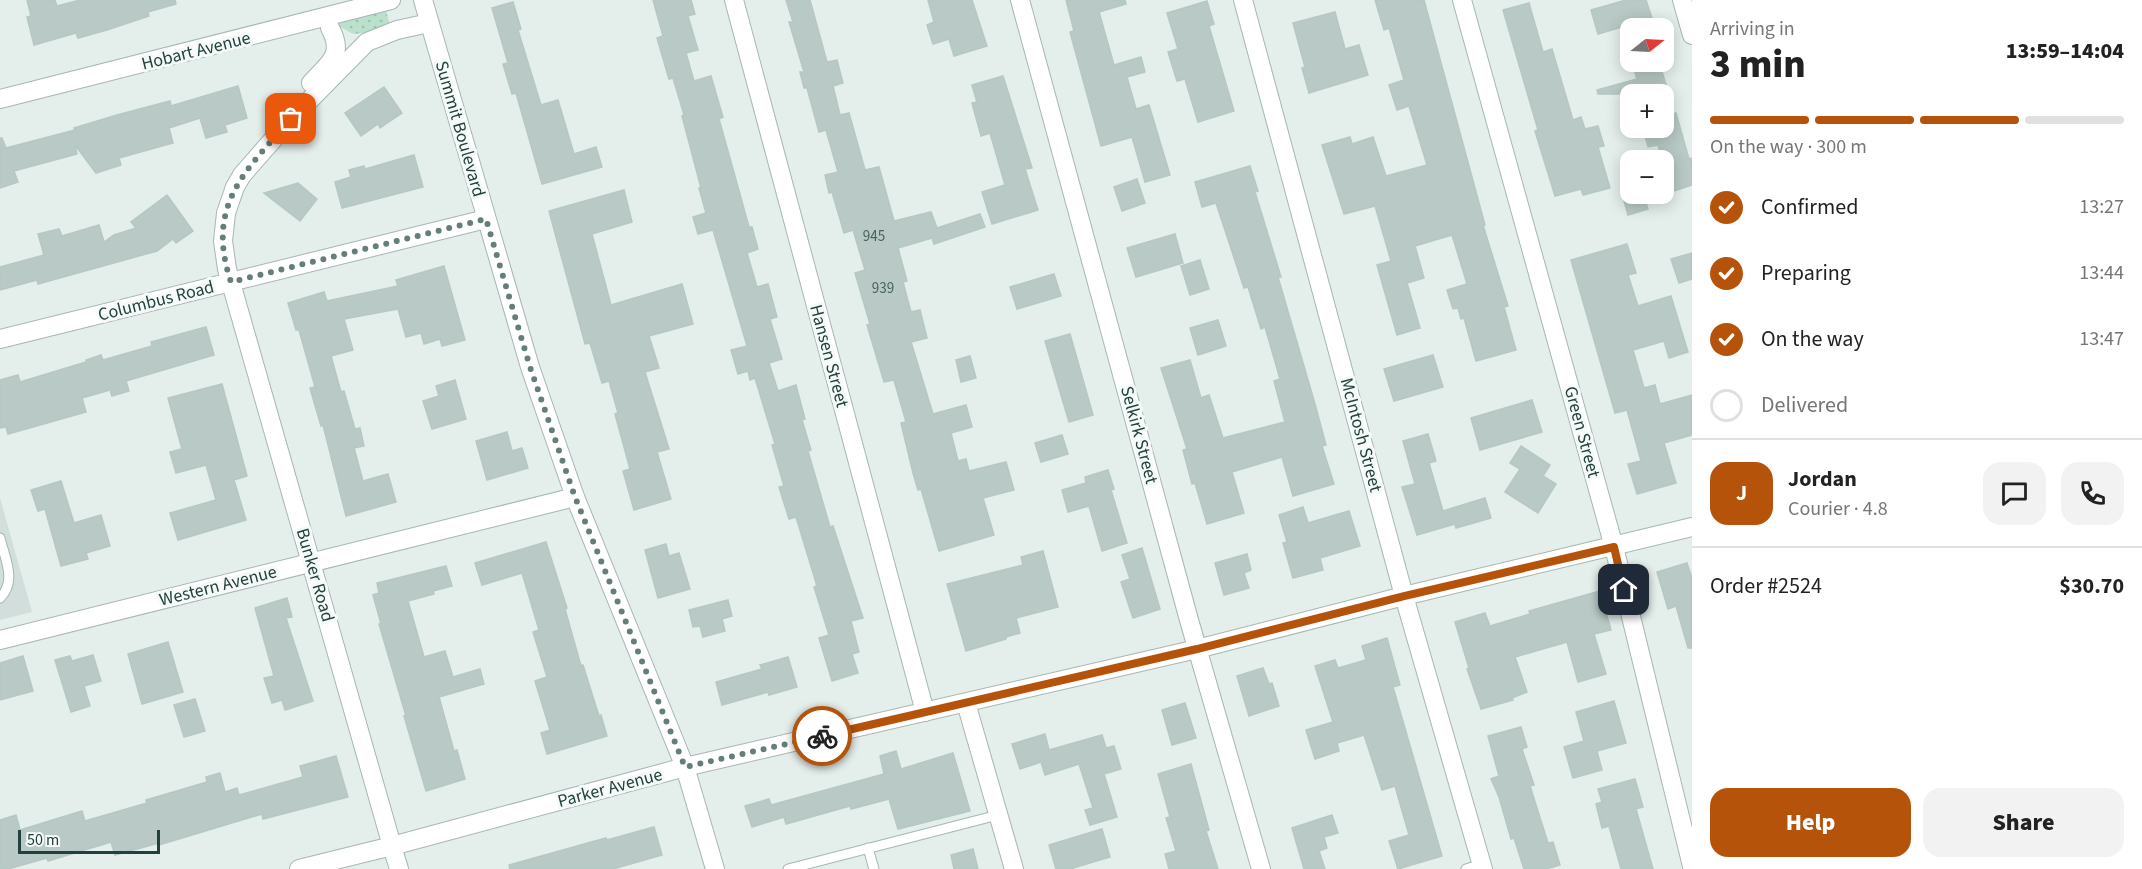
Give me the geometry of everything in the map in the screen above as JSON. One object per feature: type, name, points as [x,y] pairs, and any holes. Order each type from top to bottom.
[{"type":"street","name":"Hobart Avenue","points":[[0,99],[391,0]]},
{"type":"street","name":"Summit Boulevard","points":[[423,0],[530,367],[575,497],[685,767],[714,869]]},
{"type":"street","name":"Hansen Street","points":[[734,0],[925,712]]},
{"type":"street","name":"Selkirk Street","points":[[1020,0],[1197,649],[1261,869]]},
{"type":"street","name":"McIntosh Street","points":[[1243,0],[1477,867]]},
{"type":"street","name":"Green Street","points":[[1462,0],[1614,547],[1692,866]]},
{"type":"street","points":[[1682,0],[1692,35]]},
{"type":"street","points":[[292,26],[330,28],[355,44],[367,42],[397,30],[429,23]]},
{"type":"street","points":[[291,119],[308,87],[336,54],[337,43],[330,28]]},
{"type":"street","points":[[291,119],[367,42]]},
{"type":"street","name":"Bunker Road","points":[[291,119],[242,175],[235,187],[226,213],[223,241],[227,269],[399,869]]},
{"type":"street","name":"Columbus Road","points":[[0,339],[486,219]]},
{"type":"street","name":"Western Avenue","points":[[0,640],[575,497]]},
{"type":"street","name":"Parker Avenue","points":[[299,869],[685,767],[1197,649],[1404,596],[1692,527]]},
{"type":"street","points":[[966,703],[1014,869]]},
{"type":"lane","points":[[0,538],[10,583],[7,591],[0,598]]},
{"type":"lane","points":[[788,869],[998,815]]},
{"type":"lane","points":[[868,848],[874,869]]},
{"type":"shaded area","points":[[0,498],[32,612],[0,620]]},
{"type":"green space","points":[[385,8],[390,25],[364,33],[353,34],[333,23]]},
{"type":"building","points":[[27,0],[55,0],[57,6],[80,0],[175,0],[176,4],[148,12],[149,16],[107,30],[78,38],[76,33],[34,45],[27,17],[31,16]]},
{"type":"building","points":[[653,0],[691,0],[695,14],[688,16],[698,50],[686,53],[694,81],[711,76],[723,117],[719,119],[749,227],[752,227],[758,249],[747,253],[757,287],[768,284],[777,317],[770,319],[782,359],[769,363],[778,391],[796,385],[805,419],[802,420],[811,450],[808,451],[830,527],[833,526],[863,618],[851,621],[859,652],[852,654],[858,673],[832,681],[819,638],[829,635],[814,587],[817,586],[796,517],[789,519],[779,487],[784,486],[772,445],[775,444],[755,378],[750,380],[748,371],[738,374],[731,350],[747,346],[713,230],[698,234],[693,217],[706,213],[682,116],[684,115],[673,78],[669,79],[657,38],[663,36]]},
{"type":"building","points":[[786,0],[810,0],[827,62],[837,60],[843,83],[833,86],[840,115],[849,113],[865,170],[879,167],[894,221],[931,212],[937,228],[980,214],[985,227],[934,244],[932,238],[898,248],[907,281],[903,282],[911,312],[920,310],[927,338],[911,342],[933,414],[966,405],[972,427],[951,433],[958,461],[966,459],[969,471],[1006,462],[1014,490],[983,498],[994,535],[939,551],[921,489],[918,490],[913,473],[901,423],[906,422],[894,380],[884,382],[867,325],[870,324],[855,273],[865,270],[853,230],[844,233],[832,192],[829,193],[825,175],[838,172],[826,130],[819,132],[807,88],[804,88],[800,72],[804,72],[789,22],[793,22]]},
{"type":"building","points":[[928,0],[972,0],[987,46],[954,56],[949,39],[933,44],[927,25],[934,22]]},
{"type":"building","points":[[1066,0],[1125,0],[1126,4],[1099,12],[1114,65],[1141,57],[1145,72],[1127,77],[1136,109],[1149,105],[1170,175],[1145,182],[1132,137],[1101,146],[1070,32],[1074,31]]},
{"type":"building","points":[[1375,0],[1424,0],[1485,225],[1483,225],[1508,306],[1504,307],[1516,350],[1476,361],[1464,318],[1461,319],[1458,308],[1453,309],[1447,290],[1467,284],[1452,235],[1415,246],[1424,278],[1407,283],[1420,328],[1397,335],[1377,265],[1391,261],[1375,206],[1344,214],[1322,145],[1350,137],[1352,144],[1373,137],[1386,176],[1427,165],[1409,106],[1397,110],[1389,85],[1404,80],[1389,28],[1384,30]]},
{"type":"building","points":[[1626,0],[1646,0],[1652,18],[1620,18],[1620,28],[1598,34],[1591,10]]},
{"type":"building","points":[[1207,1],[1214,24],[1209,26],[1234,111],[1198,122],[1185,79],[1177,81],[1168,52],[1178,49],[1167,13]]},
{"type":"building","points":[[513,2],[521,29],[518,30],[541,105],[558,100],[574,154],[596,147],[602,167],[542,184],[516,93],[512,94],[503,64],[508,63],[492,8]]},
{"type":"building","points":[[1529,3],[1543,52],[1552,49],[1573,120],[1581,117],[1585,129],[1598,126],[1604,146],[1598,147],[1610,188],[1583,195],[1581,189],[1555,196],[1503,10]]},
{"type":"building","points":[[1335,12],[1345,49],[1359,45],[1368,75],[1309,93],[1302,68],[1305,67],[1293,23]]},
{"type":"building","points":[[1635,72],[1662,72],[1666,84],[1620,84],[1620,94],[1598,94],[1597,90],[1637,79]]},
{"type":"building","points":[[1003,76],[1032,168],[1025,169],[1038,210],[992,224],[982,192],[1005,185],[990,133],[981,136],[972,103],[977,102],[972,85]]},
{"type":"building","points":[[238,86],[247,118],[225,125],[227,132],[206,138],[200,118],[169,128],[173,143],[119,158],[121,165],[96,173],[75,145],[77,154],[14,171],[18,182],[0,188],[0,138],[6,148],[75,130],[74,128],[117,115],[170,101],[171,106]]},
{"type":"building","points":[[384,87],[402,113],[380,128],[378,124],[361,136],[345,113]]},
{"type":"building","points":[[1676,113],[1689,159],[1692,158],[1692,185],[1674,191],[1674,150],[1659,150],[1658,145],[1648,147],[1646,138],[1674,138],[1674,114]]},
{"type":"building","points":[[414,155],[423,187],[342,208],[335,182],[351,177],[349,170],[364,166],[365,169]]},
{"type":"building","points":[[1250,166],[1258,191],[1255,192],[1281,277],[1278,277],[1326,445],[1322,446],[1334,484],[1293,496],[1282,457],[1232,472],[1244,513],[1207,524],[1195,483],[1192,484],[1183,450],[1187,449],[1161,368],[1190,360],[1201,398],[1209,395],[1223,438],[1285,422],[1274,381],[1280,379],[1265,327],[1261,329],[1248,287],[1244,288],[1216,203],[1202,207],[1195,182]]},
{"type":"building","points":[[1137,179],[1145,203],[1122,211],[1114,187]]},
{"type":"building","points":[[298,183],[317,199],[300,221],[264,193]]},
{"type":"building","points":[[624,190],[632,222],[592,234],[611,305],[682,284],[693,324],[649,336],[659,368],[645,372],[669,449],[657,452],[671,499],[634,510],[623,471],[630,469],[615,414],[618,413],[609,381],[602,383],[590,343],[585,344],[549,211]]},
{"type":"building","points":[[167,195],[193,231],[176,243],[173,239],[157,251],[38,284],[37,280],[0,290],[0,267],[44,255],[38,234],[59,229],[62,236],[99,225],[104,242],[114,235],[136,228],[131,222]]},
{"type":"building","points":[[1625,204],[1646,204],[1648,209],[1628,215]]},
{"type":"building","points":[[1175,234],[1183,263],[1136,277],[1127,248]]},
{"type":"building","points":[[1627,244],[1636,273],[1628,275],[1638,306],[1671,296],[1688,352],[1669,358],[1664,341],[1633,350],[1644,388],[1655,385],[1660,404],[1692,395],[1692,435],[1664,443],[1676,483],[1637,494],[1628,464],[1641,461],[1627,410],[1615,413],[1571,260]]},
{"type":"building","points":[[1692,253],[1692,279],[1679,283],[1671,259]]},
{"type":"building","points":[[1200,260],[1209,289],[1190,295],[1181,266]]},
{"type":"building","points":[[444,266],[465,340],[442,346],[440,339],[424,344],[421,333],[406,337],[398,309],[344,319],[353,350],[331,356],[355,429],[360,428],[364,446],[354,448],[363,481],[388,474],[396,502],[346,516],[323,425],[321,426],[310,388],[315,387],[299,330],[296,330],[288,303],[324,292],[327,301],[398,286],[396,280]]},
{"type":"building","points":[[1054,274],[1061,296],[1017,309],[1010,287]]},
{"type":"building","points":[[1218,320],[1226,346],[1198,355],[1190,328]]},
{"type":"building","points":[[206,327],[214,355],[126,381],[129,391],[112,396],[110,390],[82,398],[86,412],[8,434],[6,427],[0,428],[0,380],[18,375],[20,382],[86,362],[86,360],[101,355],[103,360],[152,346],[151,342]]},
{"type":"building","points":[[1070,334],[1093,415],[1069,422],[1045,341]]},
{"type":"building","points":[[1433,355],[1443,387],[1394,401],[1384,369]]},
{"type":"building","points":[[970,356],[976,378],[961,382],[956,360]]},
{"type":"building","points":[[455,380],[466,419],[432,429],[423,401],[439,396],[436,386]]},
{"type":"building","points":[[222,384],[247,476],[234,480],[246,520],[178,540],[170,513],[216,500],[206,465],[176,473],[170,452],[182,449],[168,398]]},
{"type":"building","points":[[1532,400],[1542,432],[1480,450],[1471,418]]},
{"type":"building","points":[[507,432],[512,451],[522,448],[528,468],[487,480],[476,441]]},
{"type":"building","points":[[1428,434],[1436,461],[1429,463],[1443,511],[1485,498],[1491,518],[1456,528],[1455,524],[1417,535],[1402,487],[1415,484],[1403,441]]},
{"type":"building","points":[[1062,435],[1068,454],[1041,462],[1035,443]]},
{"type":"building","points":[[1521,446],[1550,465],[1543,476],[1556,484],[1538,513],[1505,492],[1520,469],[1510,463]]},
{"type":"building","points":[[1108,470],[1114,489],[1111,490],[1127,543],[1102,551],[1089,506],[1068,512],[1062,490],[1086,483],[1085,477]]},
{"type":"building","points":[[61,481],[74,523],[101,515],[110,546],[86,553],[88,559],[61,566],[45,509],[38,511],[31,490]]},
{"type":"building","points":[[1303,507],[1308,523],[1349,511],[1360,546],[1320,558],[1323,570],[1293,578],[1283,543],[1287,542],[1279,515]]},
{"type":"building","points":[[546,542],[567,608],[565,609],[581,666],[583,665],[607,736],[547,754],[541,733],[550,730],[535,681],[547,677],[533,632],[539,630],[522,573],[482,585],[475,563]]},
{"type":"building","points":[[666,544],[669,556],[679,553],[690,589],[658,598],[645,550]]},
{"type":"building","points":[[1142,548],[1160,609],[1133,618],[1121,582],[1130,579],[1122,555]]},
{"type":"building","points":[[1043,551],[1058,607],[1016,618],[1020,633],[966,651],[947,584],[1023,565],[1021,557]]},
{"type":"building","points":[[1247,554],[1251,570],[1244,573],[1249,588],[1224,595],[1215,563]]},
{"type":"building","points":[[1687,563],[1692,578],[1692,648],[1688,648],[1676,606],[1668,609],[1657,572]]},
{"type":"building","points":[[446,566],[452,586],[408,601],[424,657],[445,651],[453,677],[480,669],[484,684],[439,697],[454,751],[457,750],[465,779],[426,791],[373,595],[379,593],[377,583]]},
{"type":"building","points":[[1600,591],[1611,630],[1594,634],[1606,674],[1578,682],[1567,642],[1515,657],[1527,692],[1512,698],[1513,700],[1481,709],[1467,669],[1469,668],[1455,622],[1485,613],[1490,626],[1530,614],[1529,611]]},
{"type":"building","points":[[287,598],[292,617],[286,618],[313,701],[285,710],[282,700],[272,703],[264,678],[274,676],[255,608]]},
{"type":"building","points":[[728,600],[732,616],[722,619],[725,631],[703,637],[700,626],[693,627],[689,610]]},
{"type":"building","points":[[1387,638],[1400,685],[1393,687],[1442,856],[1398,869],[1389,841],[1409,835],[1395,786],[1382,790],[1364,735],[1337,743],[1339,751],[1315,759],[1306,730],[1333,722],[1315,666],[1335,660],[1338,668],[1366,660],[1362,646]]},
{"type":"building","points":[[168,642],[183,692],[142,704],[128,654]]},
{"type":"building","points":[[93,655],[101,681],[84,686],[90,706],[71,712],[55,660],[70,656],[72,661]]},
{"type":"building","points":[[23,656],[33,691],[0,700],[0,663]]},
{"type":"building","points":[[788,657],[797,687],[769,695],[768,692],[722,705],[716,682],[762,669],[760,665]]},
{"type":"building","points":[[1263,668],[1269,684],[1272,683],[1279,706],[1249,716],[1237,676]]},
{"type":"building","points":[[195,699],[205,731],[184,737],[174,705]]},
{"type":"building","points":[[1614,701],[1626,743],[1597,751],[1602,770],[1573,778],[1564,747],[1584,741],[1576,712]]},
{"type":"building","points":[[1185,703],[1196,738],[1172,745],[1162,710]]},
{"type":"building","points":[[1521,727],[1527,747],[1522,749],[1534,785],[1530,786],[1548,843],[1553,842],[1560,865],[1546,869],[1524,869],[1514,838],[1511,839],[1499,797],[1491,779],[1499,776],[1488,736]]},
{"type":"building","points":[[1045,734],[1049,750],[1102,735],[1106,748],[1114,746],[1121,769],[1104,774],[1117,817],[1090,825],[1085,810],[1093,808],[1079,764],[1045,775],[1041,762],[1020,769],[1012,744]]},
{"type":"building","points":[[896,751],[901,769],[953,753],[970,811],[898,829],[889,799],[851,809],[850,806],[786,824],[784,817],[752,827],[745,806],[769,799],[771,805],[884,774],[880,756]]},
{"type":"building","points":[[336,756],[348,797],[263,819],[262,814],[159,845],[159,843],[115,855],[111,842],[48,861],[47,858],[8,869],[0,869],[0,820],[16,815],[20,830],[82,811],[85,821],[207,782],[206,777],[220,773],[225,792],[237,788],[239,795],[303,777],[300,766]]},
{"type":"building","points":[[1191,764],[1209,830],[1206,831],[1218,869],[1169,869],[1165,854],[1176,851],[1166,818],[1170,817],[1158,774]]},
{"type":"building","points":[[1635,779],[1643,807],[1636,809],[1653,869],[1621,869],[1609,826],[1602,828],[1596,804],[1602,802],[1598,789]]},
{"type":"building","points":[[1332,815],[1338,833],[1324,837],[1327,848],[1319,851],[1325,869],[1304,869],[1292,828]]},
{"type":"building","points":[[654,827],[662,855],[613,869],[510,869],[509,865]]},
{"type":"building","points":[[1102,829],[1110,857],[1070,869],[1056,869],[1049,845]]},
{"type":"building","points":[[973,849],[978,869],[954,869],[951,855]]},
{"type":"way so far","points":[[291,119],[242,175],[235,187],[223,227],[224,255],[231,282],[486,219],[530,367],[575,497],[685,767],[822,736]]},
{"type":"route","points":[[822,736],[1197,649],[1404,596],[1614,547],[1624,590]]}]
